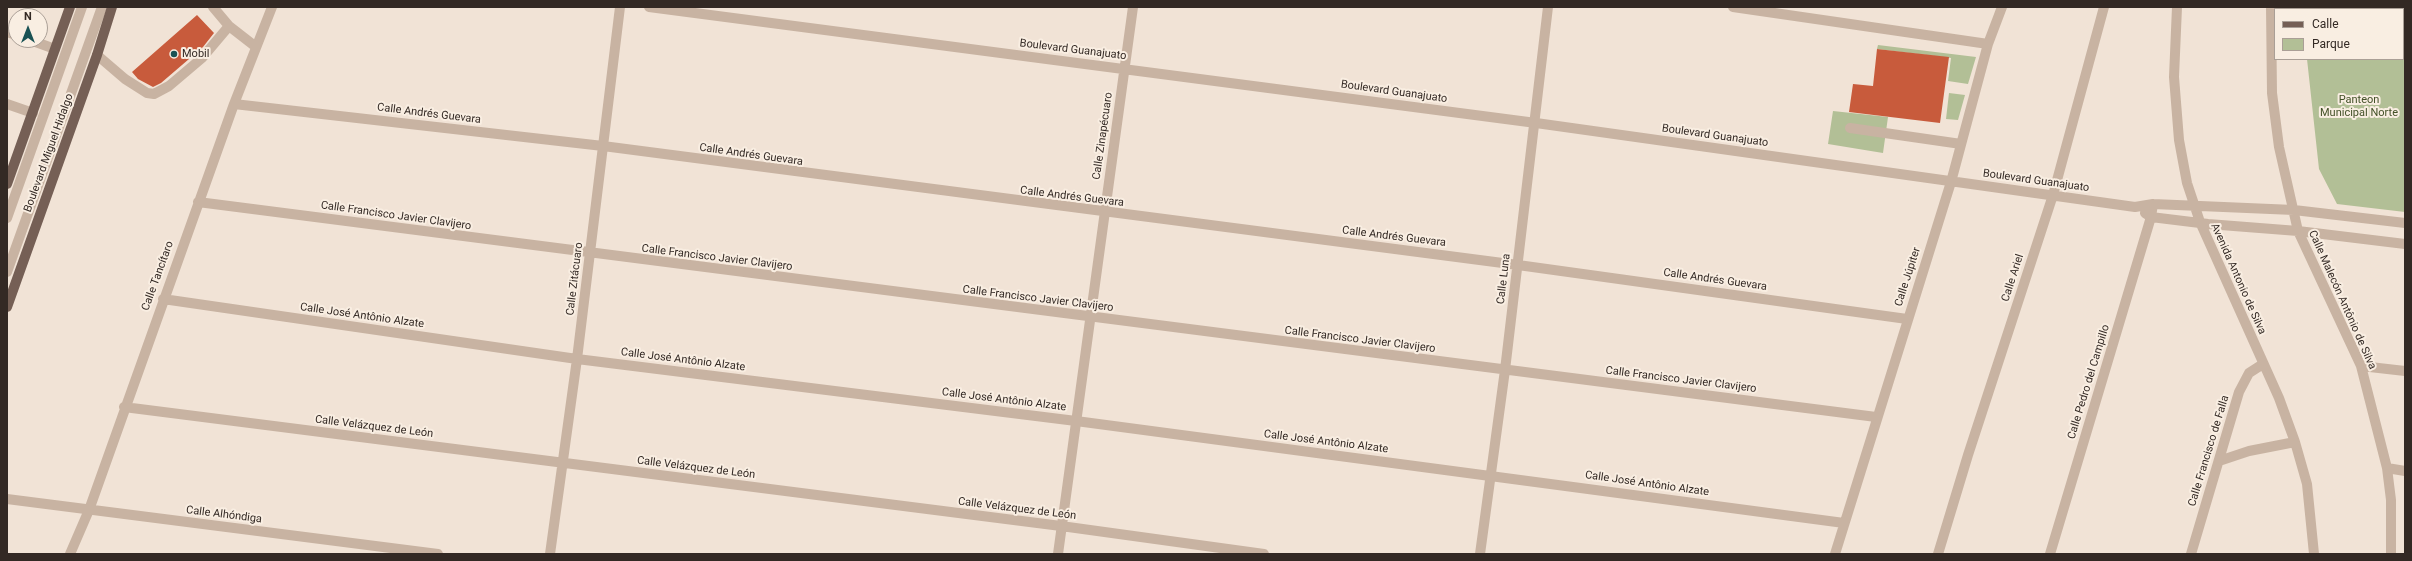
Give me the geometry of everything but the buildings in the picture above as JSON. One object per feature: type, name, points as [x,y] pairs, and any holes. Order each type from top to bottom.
[{"type":"main road","points":[[7,184],[70,7]]},
{"type":"main road","name":"Boulevard Miguel Hidalgo","points":[[7,307],[97,55],[112,7]]},
{"type":"street","points":[[7,218],[82,7]]},
{"type":"street","points":[[7,272],[102,7]]},
{"type":"street","points":[[212,7],[229,26],[256,47]]},
{"type":"street","name":"Calle Tancítaro","points":[[70,554],[89,510],[124,407],[198,202],[272,7]]},
{"type":"street","name":"Calle Zitácuaro","points":[[550,554],[577,359],[620,7]]},
{"type":"street","name":"Boulevard Guanajuato","points":[[649,7],[1125,68],[1536,123],[2135,207],[2153,204],[2206,205],[2294,210],[2405,223]]},
{"type":"street","name":"Calle Zinapécuaro","points":[[1058,554],[1133,7]]},
{"type":"street","name":"Calle Luna","points":[[1480,554],[1536,123],[1548,7]]},
{"type":"street","points":[[1733,7],[1988,44]]},
{"type":"street","name":"Calle Júpiter","points":[[1834,554],[1951,182],[1988,44],[2002,7]]},
{"type":"street","name":"Calle Ariel","points":[[1938,554],[1968,455],[2053,195],[2104,7]]},
{"type":"street","name":"Avenida Antonio de Silva","points":[[2177,7],[2174,77],[2177,119],[2183,164],[2194,205],[2204,223],[2295,442],[2307,484],[2314,554]]},
{"type":"street","name":"Calle Malecón Antônio de Silva","points":[[2271,7],[2272,93],[2279,147],[2298,231],[2361,366],[2387,468],[2391,500],[2394,552]]},
{"type":"street","points":[[97,55],[125,79],[148,93],[154,94],[169,86],[202,58],[229,26]]},
{"type":"street","points":[[48,46],[55,49]]},
{"type":"street","points":[[7,104],[32,113]]},
{"type":"street","name":"Calle Andrés Guevara","points":[[234,104],[603,146],[1105,213],[1518,265],[1907,319]]},
{"type":"street","points":[[1850,128],[1962,144]]},
{"type":"street","name":"Calle Francisco Javier Clavijero","points":[[198,202],[590,254],[1876,417]]},
{"type":"street","name":"Calle Pedro del Campillo","points":[[2050,554],[2151,217],[2153,204]]},
{"type":"street","name":"Boulevard Guanajuato","points":[[2135,207],[2151,217],[2298,231],[2405,244]]},
{"type":"street","name":"Calle José Antônio Alzate","points":[[163,299],[577,359],[1076,421],[1844,523]]},
{"type":"street","name":"Calle Francisco de Falla","points":[[2191,554],[2245,379],[2255,368],[2263,364]]},
{"type":"street","points":[[2361,366],[2405,371]]},
{"type":"street","name":"Calle Velázquez de León","points":[[124,407],[563,464],[1061,526],[1264,554]]},
{"type":"street","points":[[2219,460],[2249,451],[2295,442]]},
{"type":"street","points":[[2387,468],[2405,471]]},
{"type":"street","name":"Calle Alhóndiga","points":[[7,499],[438,554]]},
{"type":"green space","name":"Panteon Municipal Norte","points":[[2405,7],[2405,212],[2337,204],[2319,169],[2307,60],[2404,60],[2404,8],[2306,8]]},
{"type":"green space","points":[[1878,45],[1976,57],[1968,84],[1948,81],[1951,58],[1877,49]]},
{"type":"green space","points":[[1949,93],[1965,95],[1958,120],[1946,119]]},
{"type":"green space","points":[[1833,111],[1888,117],[1883,153],[1828,144]]},
{"type":"place","name":"Mobil","points":[[174,54]]}]
